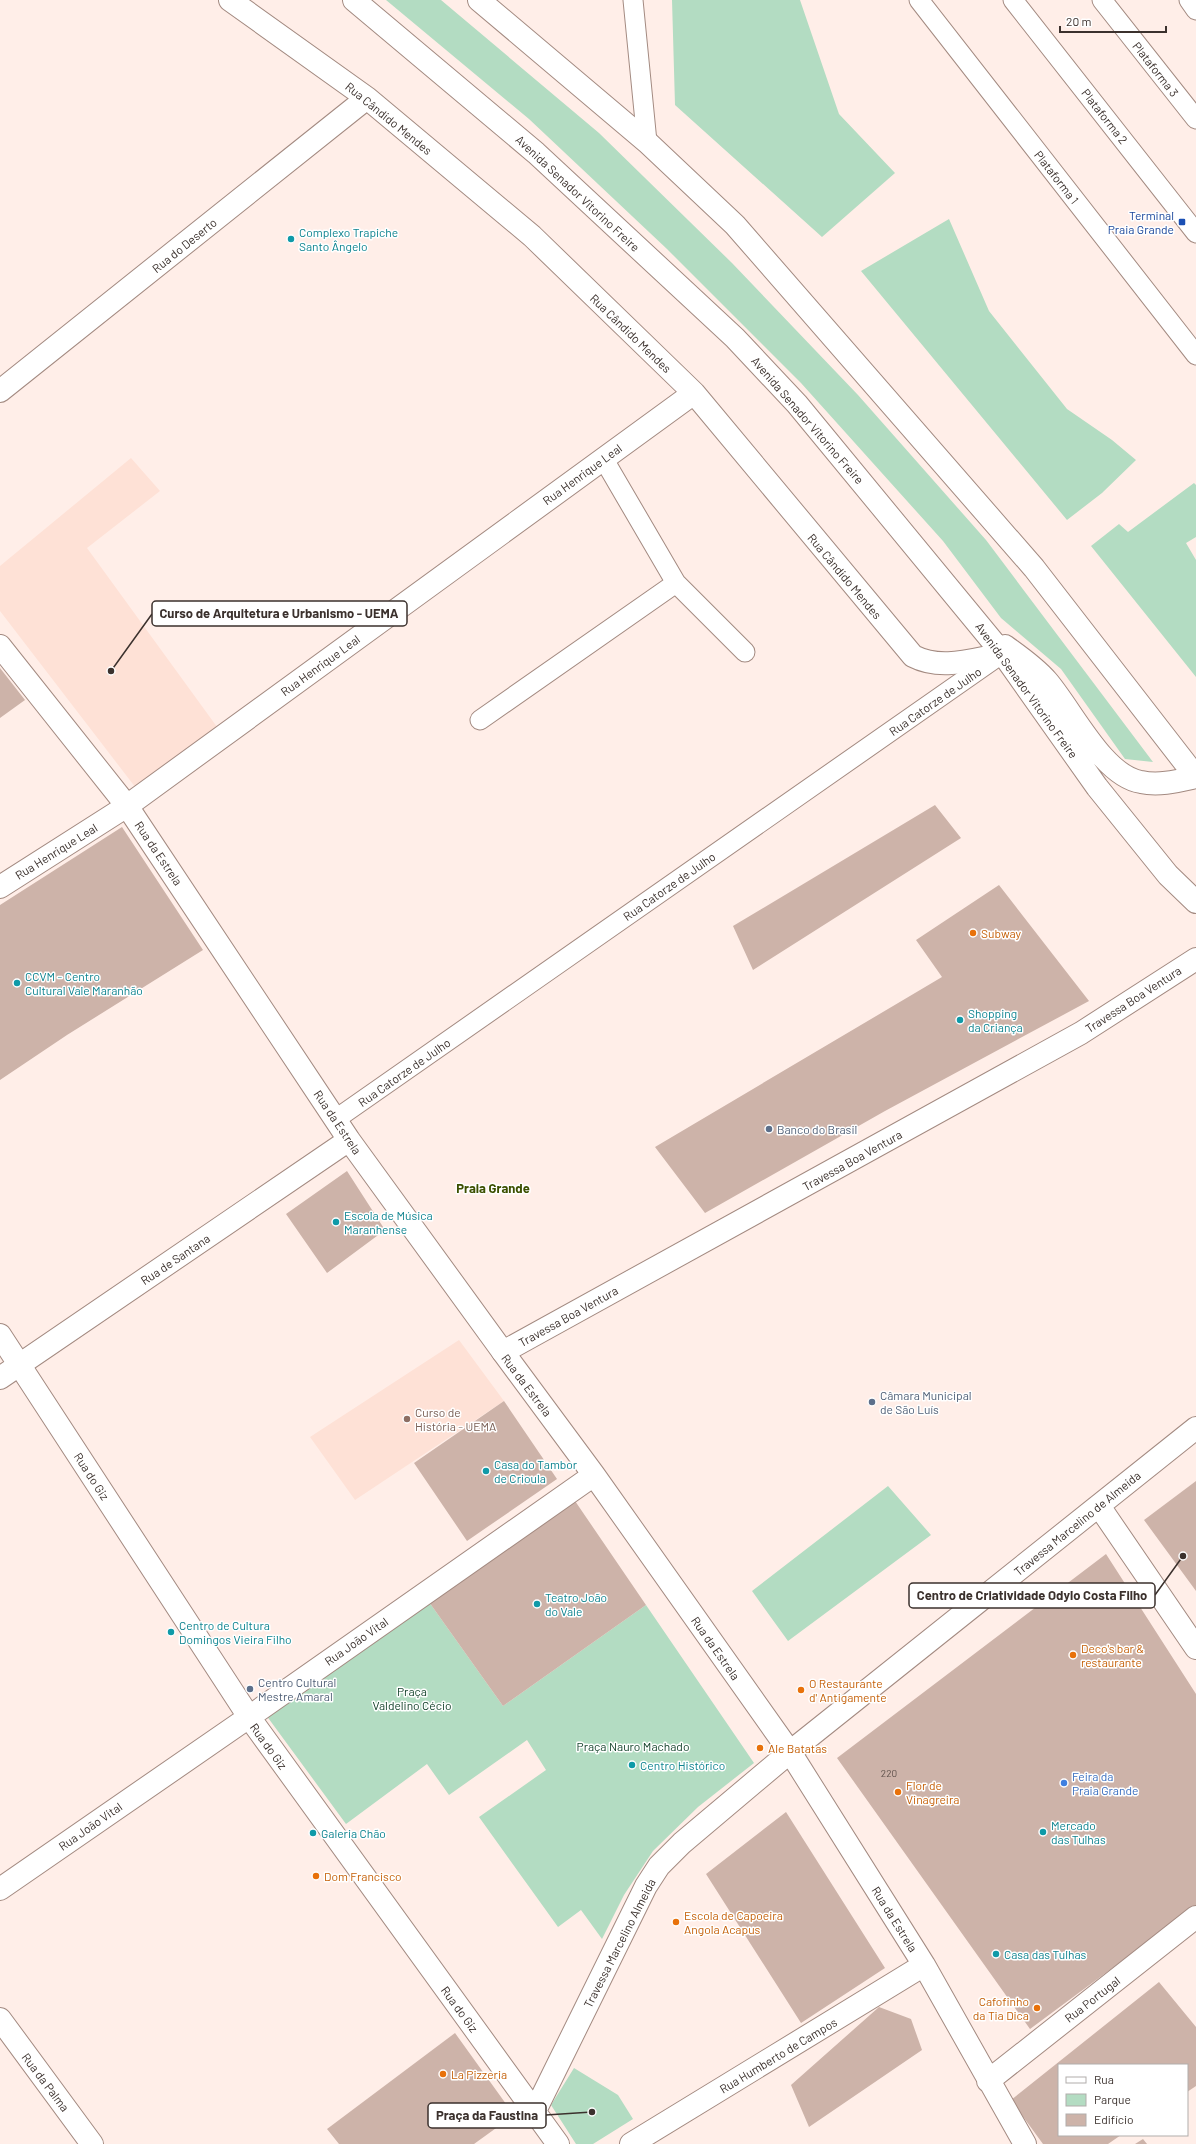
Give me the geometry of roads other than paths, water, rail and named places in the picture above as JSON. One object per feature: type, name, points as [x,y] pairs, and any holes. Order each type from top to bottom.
[{"type":"street","name":"Rua Cândido Mendes","points":[[230,0],[367,98],[532,236],[694,393],[912,656],[924,662],[943,665],[1003,654]]},
{"type":"street","name":"Avenida Senador Vitorino Freire","points":[[354,0],[536,153],[735,338],[797,404],[1003,654],[1097,787],[1168,874],[1196,902]]},
{"type":"street","points":[[478,0],[646,142],[735,225],[1034,568],[1196,777],[1168,783],[1141,782],[1123,776],[1108,763],[1047,681],[1027,662],[983,630]]},
{"type":"street","name":"Rua do Deserto","points":[[0,391],[367,98]]},
{"type":"street","name":"Rua Henrique Leal","points":[[0,887],[128,806],[694,393]]},
{"type":"street","name":"Rua da Estrela","points":[[0,646],[128,806],[349,1140],[594,1475],[790,1752],[924,1965],[988,2081],[1025,2144]]},
{"type":"street","name":"Travessa Boa Ventura","points":[[503,1352],[1081,1033],[1196,959]]},
{"type":"street","name":"Rua de Santana","points":[[0,1378],[349,1140]]},
{"type":"street","name":"Rua do Giz","points":[[0,1336],[249,1717],[320,1819],[558,2144]]},
{"type":"street","name":"Travessa Marcelino de Almeida","points":[[790,1752],[1196,1428]]},
{"type":"street","name":"Rua João Vital","points":[[0,1889],[249,1717],[594,1475]]},
{"type":"street","points":[[1098,1506],[1196,1648]]},
{"type":"street","name":"Travessa Marcelino Almeida","points":[[535,2111],[646,1886],[659,1866],[682,1843],[790,1752]]},
{"type":"street","name":"Rua Portugal","points":[[988,2081],[1196,1917]]},
{"type":"street","name":"Rua Humberto de Campos","points":[[631,2144],[924,1965]]},
{"type":"street","name":"Rua da Palma","points":[[0,2019],[92,2144]]},
{"type":"lane","points":[[633,0],[646,142]]},
{"type":"lane","name":"Plataforma 1","points":[[919,0],[1196,355]]},
{"type":"lane","name":"Plataforma 2","points":[[1013,0],[1196,233]]},
{"type":"lane","name":"Plataforma 3","points":[[1102,0],[1196,120]]},
{"type":"lane","points":[[1188,0],[1196,10]]},
{"type":"lane","points":[[603,458],[676,583],[745,652]]},
{"type":"lane","points":[[480,720],[676,583]]},
{"type":"lane","name":"Rua Catorze de Julho","points":[[336,1119],[1003,654]]},
{"type":"place","name":"Terminal Praia Grande","points":[[1182,222]]},
{"type":"place","name":"Complexo Trapiche Santo Ângelo","points":[[291,239]]},
{"type":"place","name":"Curso de Arquitetura e Urbanismo - UEMA","points":[[111,671]]},
{"type":"place","name":"Subway","points":[[973,933]]},
{"type":"place","name":"CCVM - Centro Cultural Vale Maranhão","points":[[17,983]]},
{"type":"place","name":"Shopping da Criança","points":[[960,1020]]},
{"type":"place","name":"Banco do Brasil","points":[[769,1129]]},
{"type":"place","name":"Escola de Música Maranhense","points":[[336,1222]]},
{"type":"place","name":"Câmara Municipal de São Luís","points":[[872,1402]]},
{"type":"place","name":"Curso de História - UEMA","points":[[407,1419]]},
{"type":"place","name":"Casa do Tambor de Crioula","points":[[486,1471]]},
{"type":"place","name":"Centro de Criatividade Odylo Costa Filho","points":[[1183,1556]]},
{"type":"place","name":"Teatro João do Vale","points":[[537,1604]]},
{"type":"place","name":"Centro de Cultura Domingos Vieira Filho","points":[[171,1632]]},
{"type":"place","name":"Deco's bar & restaurante","points":[[1073,1655]]},
{"type":"place","name":"Centro Cultural Mestre Amaral","points":[[250,1689]]},
{"type":"place","name":"O Restaurante d' Antigamente","points":[[801,1690]]},
{"type":"place","name":"Ale Batatas","points":[[760,1748]]},
{"type":"place","name":"Centro Histórico","points":[[632,1765]]},
{"type":"place","name":"Feira da Praia Grande","points":[[1064,1783]]},
{"type":"place","name":"Flor de Vinagreira","points":[[898,1792]]},
{"type":"place","name":"Mercado das Tulhas","points":[[1043,1832]]},
{"type":"place","name":"Galeria Chão","points":[[313,1833]]},
{"type":"place","name":"Dom Francisco","points":[[316,1876]]},
{"type":"place","name":"Escola de Capoeira Angola Acapus","points":[[676,1922]]},
{"type":"place","name":"Casa das Tulhas","points":[[996,1954]]},
{"type":"place","name":"Cafofinho da Tia Dica","points":[[1037,2008]]},
{"type":"place","name":"La Pizzeria","points":[[443,2074]]},
{"type":"place","name":"Praça da Faustina","points":[[592,2112]]},
{"type":"district","name":"Praia Grande","points":[[493,1188]]},
{"type":"park label","name":"Praça Valdelino Cécio","points":[[412,1698]]},
{"type":"park label","name":"Praça Nauro Machado","points":[[633,1746]]}]
